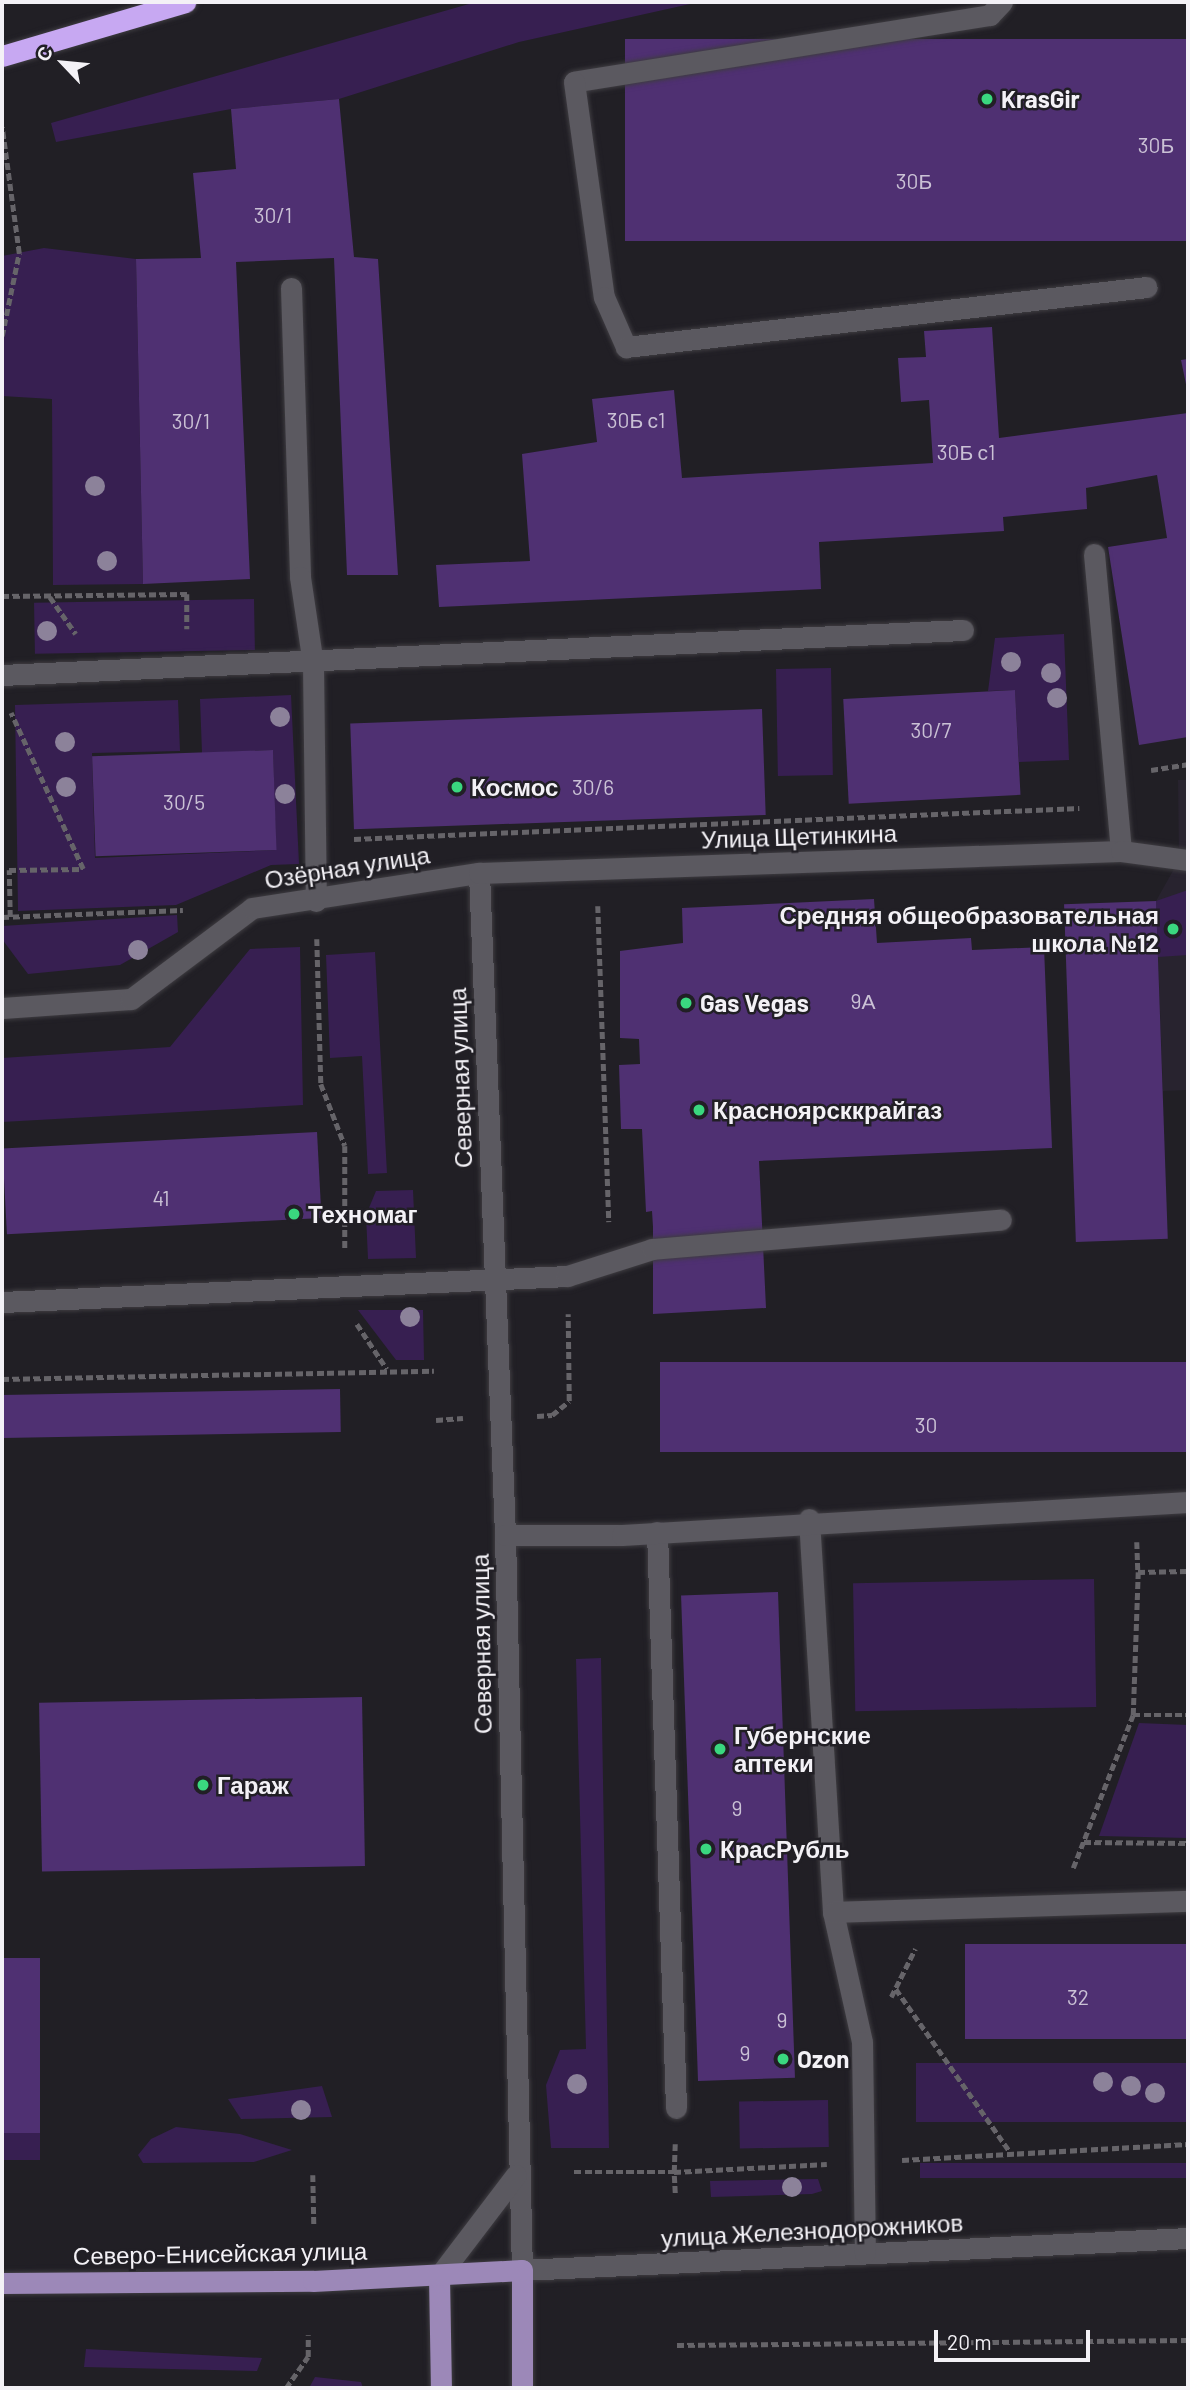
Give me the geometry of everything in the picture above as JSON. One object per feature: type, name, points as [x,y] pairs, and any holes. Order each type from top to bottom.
[{"type":"highway","points":[[2,56],[185,2]]},
{"type":"main road","name":"улица Железнодорожников","points":[[439,2276],[522,2270]]},
{"type":"main road","points":[[522,2270],[522,2388]]},
{"type":"main road","points":[[439,2276],[441,2388]]},
{"type":"main road","name":"Северо-Енисейская улица","points":[[2,2283],[439,2276]]},
{"type":"street","points":[[1002,2],[990,15],[574,82],[604,298],[626,347],[1147,287]]},
{"type":"street","points":[[291,288],[300,577],[313,663],[316,901]]},
{"type":"street","points":[[1094,554],[1121,851]]},
{"type":"street","points":[[2,675],[313,663],[962,630]]},
{"type":"street","name":"Улица Щетинкина","points":[[479,873],[1121,851],[1188,860]]},
{"type":"street","name":"Озёрная улица","points":[[2,1008],[131,999],[252,908],[316,901],[479,873]]},
{"type":"street","name":"Северная улица","points":[[479,873],[505,1535],[516,2175],[522,2270]]},
{"type":"street","points":[[2,1302],[338,1287],[431,1286],[495,1275],[567,1276],[652,1249],[1001,1220]]},
{"type":"street","points":[[505,1535],[657,1532],[809,1520],[1188,1502]]},
{"type":"street","points":[[809,1520],[834,1912],[862,2042],[865,2253]]},
{"type":"street","points":[[657,1532],[676,2108]]},
{"type":"street","points":[[834,1912],[933,1912],[1188,1901]]},
{"type":"street","points":[[439,2276],[516,2175]]},
{"type":"street","name":"улица Железнодорожников","points":[[522,2270],[1188,2238]]},
{"type":"path","points":[[2,127],[19,253],[2,336]]},
{"type":"path","points":[[2,596],[187,594],[187,608]]},
{"type":"path","points":[[8,705],[83,869],[9,870],[10,917]]},
{"type":"path","points":[[1171,767],[1188,764]]},
{"type":"path","points":[[368,835],[1115,806]]},
{"type":"path","points":[[597,869],[610,1262]]},
{"type":"path","points":[[316,901],[321,1084],[345,1146],[338,1287],[387,1370]]},
{"type":"path","points":[[2,917],[252,908]]},
{"type":"path","points":[[552,1415],[569,1401],[569,1333]]},
{"type":"path","points":[[2,1379],[434,1371]]},
{"type":"path","points":[[436,1420],[475,1418]]},
{"type":"path","points":[[1057,1906],[1133,1716],[1138,1572],[1188,1571]]},
{"type":"path","points":[[1133,1716],[1188,1716]]},
{"type":"path","points":[[1084,1842],[1188,1843]]},
{"type":"path","points":[[862,2042],[896,1989],[933,1912]]},
{"type":"path","points":[[896,1989],[1010,2152]]},
{"type":"path","points":[[676,2108],[676,2193]]},
{"type":"path","points":[[574,2172],[674,2172],[1188,2144]]},
{"type":"path","points":[[313,2175],[314,2224]]},
{"type":"path","points":[[286,2388],[308,2357],[308,2335]]},
{"type":"path","points":[[677,2345],[1188,2340]]},
{"type":"shaded area","points":[[476,2],[699,2],[519,42],[339,99],[231,109],[56,142],[51,123]]},
{"type":"shaded area","points":[[44,248],[136,259],[143,584],[53,585],[52,399],[2,396],[2,256]]},
{"type":"shaded area","points":[[254,599],[255,650],[35,654],[34,603]]},
{"type":"shaded area","points":[[1064,634],[1069,760],[1019,762],[1015,690],[988,691],[995,638]]},
{"type":"shaded area","points":[[831,668],[833,775],[778,776],[776,669]]},
{"type":"shaded area","points":[[291,695],[299,864],[271,865],[176,905],[18,911],[15,705],[178,700],[180,751],[92,753],[95,858],[276,850],[273,750],[202,753],[200,699]]},
{"type":"shaded area","name":"Средняя общеобразовательная школа №12","points":[[1178,780],[1188,780],[1188,1090],[1163,1091],[1156,901],[1179,860]]},
{"type":"shaded area","points":[[1188,890],[1188,955],[1158,957],[1156,901]]},
{"type":"shaded area","points":[[177,915],[178,932],[120,965],[28,974],[2,939],[2,926]]},
{"type":"shaded area","points":[[300,947],[303,1105],[2,1122],[2,1058],[170,1047],[250,949]]},
{"type":"shaded area","points":[[375,952],[387,1173],[368,1174],[362,1056],[330,1058],[326,955]]},
{"type":"shaded area","points":[[413,1190],[416,1258],[368,1259],[366,1215],[376,1191]]},
{"type":"shaded area","points":[[358,1310],[423,1310],[424,1360],[396,1360]]},
{"type":"shaded area","points":[[1094,1579],[1096,1707],[855,1711],[853,1583]]},
{"type":"shaded area","points":[[601,1658],[609,2148],[551,2148],[546,2085],[560,2050],[586,2049],[576,1659]]},
{"type":"shaded area","points":[[1139,1723],[1188,1725],[1188,1838],[1099,1836]]},
{"type":"shaded area","points":[[916,2063],[1188,2063],[1188,2122],[916,2122]]},
{"type":"shaded area","points":[[322,2086],[332,2117],[241,2119],[228,2099]]},
{"type":"shaded area","points":[[828,2100],[829,2147],[740,2149],[739,2102]]},
{"type":"shaded area","points":[[176,2127],[240,2134],[292,2150],[254,2162],[143,2163],[138,2155],[151,2139]]},
{"type":"shaded area","points":[[2,2133],[40,2133],[40,2160],[2,2160]]},
{"type":"shaded area","points":[[920,2163],[1188,2163],[1188,2178],[920,2178]]},
{"type":"shaded area","points":[[818,2179],[822,2191],[812,2194],[711,2197],[710,2181]]},
{"type":"shaded area","points":[[86,2349],[262,2358],[257,2371],[84,2367]]},
{"type":"shaded area","points":[[315,2377],[361,2382],[363,2388],[309,2388]]},
{"type":"building","points":[[625,39],[1188,39],[1188,241],[625,241]]},
{"type":"building","points":[[339,99],[354,257],[378,259],[398,575],[347,575],[334,258],[236,262],[250,579],[143,584],[136,259],[201,258],[193,173],[236,169],[231,109]]},
{"type":"building","points":[[992,327],[999,438],[1188,413],[1188,737],[1139,745],[1108,547],[1167,538],[1157,475],[1086,488],[1087,509],[1003,517],[1004,531],[819,542],[821,589],[439,607],[436,565],[530,561],[522,454],[597,442],[592,399],[674,390],[682,478],[933,463],[929,400],[901,402],[898,358],[926,357],[924,331]]},
{"type":"building","points":[[1188,359],[1188,389],[1187,389],[1181,360]]},
{"type":"building","points":[[1015,690],[1020,795],[849,804],[843,699]]},
{"type":"building","points":[[762,709],[766,815],[354,829],[350,723]]},
{"type":"building","points":[[273,750],[276,850],[96,856],[92,756]]},
{"type":"building","points":[[874,899],[877,943],[971,938],[972,950],[1044,947],[1052,1148],[759,1161],[766,1308],[653,1314],[653,1227],[652,1211],[646,1212],[642,1129],[621,1129],[619,1065],[640,1064],[639,1039],[620,1038],[620,951],[683,943],[682,908]]},
{"type":"building","points":[[1156,901],[1168,1239],[1076,1242],[1064,904]]},
{"type":"building","points":[[317,1132],[322,1218],[7,1234],[2,1148]]},
{"type":"building","points":[[660,1362],[1188,1362],[1188,1452],[660,1452]]},
{"type":"building","points":[[340,1389],[341,1432],[3,1438],[2,1395]]},
{"type":"building","points":[[778,1592],[795,2078],[698,2081],[681,1595]]},
{"type":"building","name":"Гараж","points":[[362,1697],[365,1866],[42,1872],[39,1703]]},
{"type":"building","points":[[965,1944],[1188,1944],[1188,2039],[965,2039]]},
{"type":"building","points":[[2,1958],[40,1958],[40,2133],[2,2133]]},
{"type":"place","name":"KrasGir","points":[[987,99]]},
{"type":"place","name":"Космос","points":[[457,787]]},
{"type":"place","name":"Средняя общеобразовательная школа №12","points":[[1173,929]]},
{"type":"place","name":"Gas Vegas","points":[[686,1003]]},
{"type":"place","name":"Красноярсккрайгаз","points":[[699,1110]]},
{"type":"place","name":"Техномаг","points":[[294,1214]]},
{"type":"place","name":"Губернские аптеки","points":[[720,1749]]},
{"type":"place","name":"Гараж","points":[[203,1785]]},
{"type":"place","name":"КрасРубль","points":[[706,1849]]},
{"type":"place","name":"Ozon","points":[[783,2059]]}]
